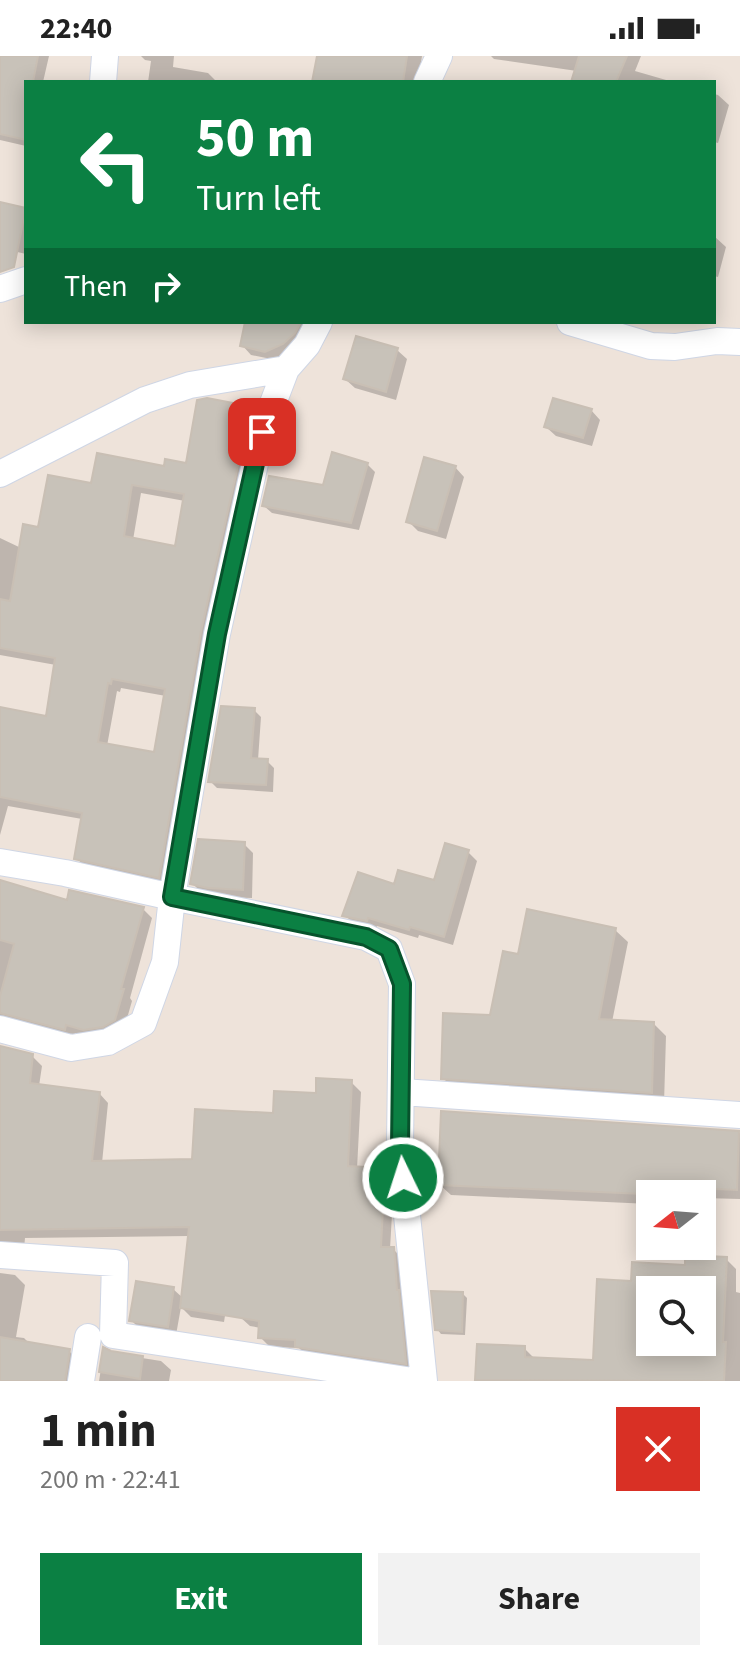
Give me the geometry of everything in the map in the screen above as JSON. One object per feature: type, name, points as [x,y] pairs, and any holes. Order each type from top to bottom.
[{"type":"street","points":[[103,80],[105,56]]},
{"type":"street","points":[[428,80],[439,56]]},
{"type":"street","points":[[0,289],[24,281]]},
{"type":"street","points":[[0,1029],[71,1048],[108,1042],[143,1023],[165,962],[172,897],[217,634],[262,432],[286,369],[307,345],[318,324]]},
{"type":"street","points":[[577,324],[651,346],[740,342]]},
{"type":"street","points":[[0,474],[145,400],[190,385],[286,369]]},
{"type":"street","points":[[0,862],[366,937],[389,949],[402,984],[400,1147],[424,1381]]},
{"type":"street","points":[[402,1092],[740,1115]]},
{"type":"street","points":[[0,1255],[115,1263],[113,1335],[413,1381]]},
{"type":"street","points":[[81,1381],[88,1337]]},
{"type":"building","points":[[0,56],[38,56],[33,80],[24,80],[24,140],[0,134]]},
{"type":"building","points":[[317,56],[407,56],[403,80],[312,80]]},
{"type":"building","points":[[579,56],[627,56],[617,80],[572,80]]},
{"type":"building","points":[[0,202],[24,208],[24,218],[14,267],[0,272]]},
{"type":"building","points":[[245,324],[300,324],[283,344],[265,352],[240,346]]},
{"type":"building","points":[[356,336],[398,348],[386,392],[343,379]]},
{"type":"building","points":[[207,398],[254,407],[246,429],[201,631],[159,878],[74,859],[82,813],[0,797],[0,707],[46,716],[55,658],[0,648],[0,599],[10,601],[23,524],[38,527],[48,475],[91,483],[97,453],[164,466],[165,459],[186,463],[197,400]],"holes":[[[132,485],[184,494],[175,546],[124,536]],[[112,679],[165,689],[154,752],[98,742],[108,683],[111,684]]]},
{"type":"building","points":[[553,398],[592,409],[583,438],[544,427]]},
{"type":"building","points":[[332,452],[368,463],[351,523],[262,506],[269,476],[323,485]]},
{"type":"building","points":[[424,457],[456,466],[437,531],[406,522]]},
{"type":"building","points":[[221,706],[255,708],[251,758],[268,759],[266,785],[208,782]]},
{"type":"building","points":[[198,839],[245,842],[243,890],[190,884]]},
{"type":"building","points":[[445,843],[469,850],[444,937],[368,918],[367,921],[342,916],[358,872],[394,884],[398,870],[434,880]]},
{"type":"building","points":[[0,880],[67,900],[69,890],[144,907],[115,1020],[103,1027],[83,1030],[66,1025],[65,1030],[0,1013],[0,996],[14,944],[0,940]]},
{"type":"building","points":[[527,909],[616,928],[599,1019],[654,1022],[652,1093],[441,1079],[443,1013],[490,1015],[503,951],[518,954]]},
{"type":"building","points":[[0,1046],[33,1054],[30,1083],[100,1092],[92,1161],[192,1159],[195,1109],[273,1113],[274,1091],[316,1093],[316,1078],[352,1080],[348,1166],[385,1168],[381,1247],[394,1247],[406,1364],[295,1347],[295,1340],[258,1338],[259,1321],[180,1308],[189,1227],[0,1230]]},
{"type":"building","points":[[441,1111],[739,1131],[737,1190],[716,1189],[716,1180],[636,1180],[636,1194],[438,1185]]},
{"type":"building","points":[[727,1257],[724,1381],[475,1380],[477,1344],[525,1346],[525,1357],[593,1360],[597,1279],[631,1281],[632,1262],[685,1265],[685,1260]]},
{"type":"building","points":[[136,1281],[174,1287],[168,1327],[129,1321]]},
{"type":"building","points":[[431,1291],[463,1292],[462,1332],[435,1330]]},
{"type":"building","points":[[0,1337],[70,1349],[65,1381],[0,1381]]},
{"type":"building","points":[[103,1347],[143,1356],[140,1379],[99,1372]]},
{"type":"route","points":[[262,432],[217,634],[172,897],[366,937],[389,949],[402,984],[400,1147],[403,1178]]}]
